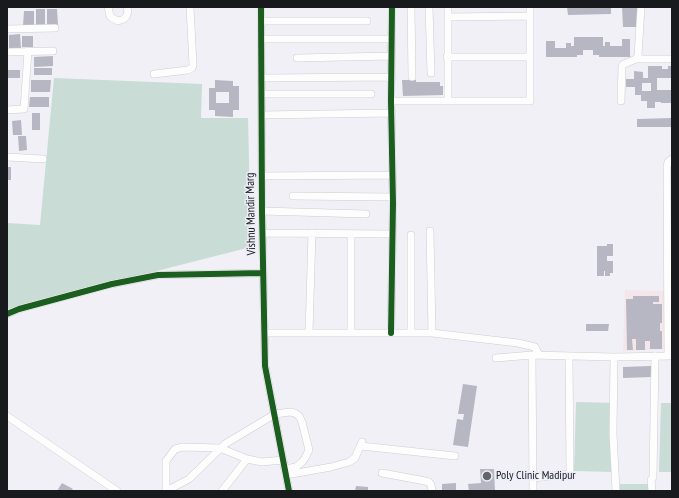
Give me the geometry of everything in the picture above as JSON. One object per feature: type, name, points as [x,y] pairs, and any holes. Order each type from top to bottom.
[{"type":"street","points":[[108,7],[110,16],[118,21],[126,17],[128,12],[127,7]]},
{"type":"street","points":[[154,74],[188,70],[192,68],[190,7]]},
{"type":"street","name":"Vishnu Mandir Marg","points":[[262,7],[262,233],[265,366],[289,491]]},
{"type":"street","points":[[392,7],[392,333]]},
{"type":"street","points":[[411,7],[412,77]]},
{"type":"street","points":[[429,7],[431,73]]},
{"type":"street","points":[[448,7],[448,101]]},
{"type":"street","points":[[391,101],[530,101],[530,7]]},
{"type":"street","points":[[636,59],[639,51],[640,7]]},
{"type":"street","points":[[448,17],[530,16]]},
{"type":"street","points":[[262,21],[367,21]]},
{"type":"street","points":[[7,29],[55,28]]},
{"type":"street","points":[[262,39],[391,39]]},
{"type":"street","points":[[7,52],[52,50]]},
{"type":"street","points":[[7,110],[24,109],[28,51]]},
{"type":"street","points":[[297,58],[391,56]]},
{"type":"street","points":[[447,57],[530,58]]},
{"type":"street","points":[[621,101],[622,66],[624,64],[636,59],[672,59]]},
{"type":"street","points":[[262,78],[392,76]]},
{"type":"street","points":[[262,94],[372,94]]},
{"type":"street","points":[[262,115],[392,113]]},
{"type":"street","points":[[7,157],[43,159]]},
{"type":"street","points":[[496,358],[536,355],[614,357],[670,356],[670,238],[666,167],[668,162],[672,159]]},
{"type":"street","points":[[262,176],[393,176]]},
{"type":"street","points":[[293,196],[393,197]]},
{"type":"street","points":[[262,211],[366,214]]},
{"type":"street","points":[[430,231],[432,333]]},
{"type":"street","points":[[262,233],[393,234]]},
{"type":"street","points":[[309,333],[312,233]]},
{"type":"street","points":[[350,234],[351,333]]},
{"type":"street","points":[[411,235],[411,333]]},
{"type":"street","points":[[7,314],[18,308],[158,274],[263,273]]},
{"type":"street","points":[[264,333],[432,333],[518,343],[535,347],[533,491]]},
{"type":"street","points":[[533,478],[570,474],[569,356]]},
{"type":"street","points":[[652,491],[651,480],[653,477],[655,356]]},
{"type":"street","points":[[614,357],[613,434],[616,491]]},
{"type":"street","points":[[283,460],[262,462],[247,459],[220,448],[183,447],[175,449],[166,461],[166,491],[189,479],[220,448],[225,444],[274,414],[290,412],[296,413],[302,422],[309,450],[306,458],[296,467],[285,472]]},
{"type":"street","points":[[7,416],[117,491]]},
{"type":"street","points":[[285,472],[331,467],[349,462],[355,458],[361,444],[455,456]]},
{"type":"street","points":[[222,491],[247,459]]},
{"type":"street","points":[[382,473],[429,482],[432,491]]},
{"type":"shaded area","points":[[54,78],[202,84],[201,118],[248,118],[251,247],[7,309],[7,223],[40,225]]},
{"type":"shaded area","points":[[625,290],[664,291],[666,349],[623,351]]},
{"type":"shaded area","points":[[576,402],[615,403],[613,472],[574,471]]},
{"type":"shaded area","points":[[661,403],[672,403],[672,472],[659,472]]},
{"type":"shaded area","points":[[620,484],[649,484],[649,491],[620,491]]},
{"type":"building","points":[[567,7],[611,7],[611,14],[568,15]]},
{"type":"building","points":[[622,7],[637,7],[637,27],[623,27]]},
{"type":"building","points":[[36,9],[45,9],[45,26],[36,26]]},
{"type":"building","points":[[47,9],[57,9],[58,25],[47,25]]},
{"type":"building","points":[[24,11],[34,11],[34,26],[23,26]]},
{"type":"building","points":[[20,34],[21,48],[9,48],[9,35]]},
{"type":"building","points":[[22,36],[33,36],[33,47],[22,47]]},
{"type":"building","points":[[574,37],[603,37],[603,46],[605,46],[605,42],[610,42],[610,46],[622,46],[622,39],[630,39],[630,57],[599,57],[599,55],[593,55],[593,50],[583,50],[583,55],[577,55],[577,57],[546,57],[546,41],[555,41],[555,48],[566,48],[566,43],[571,43],[571,46],[574,46]]},
{"type":"building","points":[[53,56],[53,66],[34,67],[34,57]]},
{"type":"building","points":[[648,66],[662,66],[662,69],[668,69],[668,66],[672,66],[672,78],[657,78],[657,90],[672,90],[672,103],[655,102],[655,108],[647,108],[647,101],[641,101],[641,95],[635,95],[635,87],[626,87],[626,79],[634,79],[634,71],[643,72],[643,78],[648,78]],"holes":[[[642,83],[651,83],[651,91],[642,91]]]},
{"type":"building","points":[[34,68],[52,68],[52,75],[34,75]]},
{"type":"building","points":[[7,70],[20,70],[20,78],[7,78]]},
{"type":"building","points":[[31,80],[51,80],[50,92],[31,92]]},
{"type":"building","points":[[215,80],[233,81],[233,86],[239,86],[239,110],[233,110],[233,117],[215,116],[215,110],[209,110],[209,88],[215,88]],"holes":[[[216,92],[229,92],[229,103],[216,103]]]},
{"type":"building","points":[[402,80],[416,80],[416,82],[440,82],[440,86],[443,86],[443,95],[403,96]]},
{"type":"building","points":[[30,97],[49,97],[49,107],[29,107]]},
{"type":"building","points":[[32,113],[40,113],[40,130],[32,130]]},
{"type":"building","points":[[672,118],[672,127],[637,127],[637,119]]},
{"type":"building","points":[[21,120],[22,135],[13,135],[12,121]]},
{"type":"building","points":[[18,136],[26,136],[27,150],[19,151]]},
{"type":"building","points":[[7,167],[11,167],[11,180],[7,180]]},
{"type":"building","points":[[671,189],[672,221],[669,221]]},
{"type":"building","points":[[607,244],[613,244],[613,256],[607,256],[607,261],[613,261],[613,273],[610,273],[610,276],[605,276],[604,271],[604,276],[597,276],[597,246],[607,246]]},
{"type":"building","points":[[670,246],[672,246],[672,287],[670,287]]},
{"type":"building","points":[[668,290],[672,290],[672,329],[669,329]]},
{"type":"building","points":[[633,296],[659,296],[659,302],[653,302],[653,304],[662,304],[662,323],[660,323],[660,331],[662,331],[662,349],[650,349],[650,341],[645,341],[645,350],[636,350],[636,339],[632,339],[633,350],[627,350],[626,299],[633,299]]},
{"type":"building","points":[[586,324],[609,324],[608,331],[586,331]]},
{"type":"building","points":[[651,366],[652,377],[623,378],[623,367]]},
{"type":"building","points":[[463,384],[477,386],[468,447],[453,445],[457,419],[463,420],[464,414],[458,414]]},
{"type":"building","name":"Poly Clinic Madipur","points":[[480,469],[494,469],[495,491],[469,491],[468,484],[481,483]]},
{"type":"building","points":[[62,483],[73,489],[71,491],[57,491]]},
{"type":"building","points":[[456,483],[456,491],[442,491],[442,484]]},
{"type":"building","points":[[356,486],[368,487],[368,491],[355,491]]},
{"type":"cycle path","points":[[261,7],[262,211],[265,366],[289,491]]},
{"type":"cycle path","points":[[391,333],[393,203],[391,101],[392,7]]},
{"type":"cycle path","points":[[7,314],[19,309],[112,284],[158,275],[263,273]]},
{"type":"place","name":"Poly Clinic Madipur","points":[[487,476]]}]
